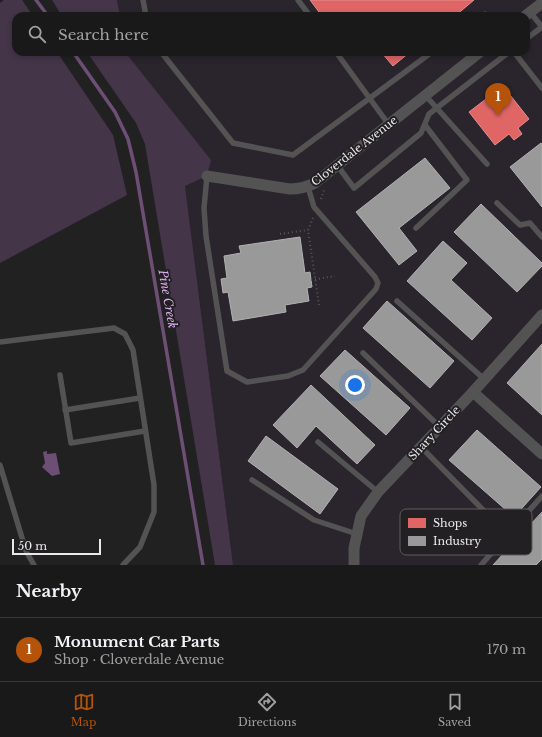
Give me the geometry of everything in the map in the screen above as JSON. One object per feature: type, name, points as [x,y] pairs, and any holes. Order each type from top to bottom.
[{"type":"street","points":[[530,12],[542,3]]},
{"type":"street","name":"Cloverdale Avenue","points":[[207,176],[290,189],[308,187],[475,56]]},
{"type":"street","name":"Shary Circle","points":[[354,565],[354,548],[360,516],[378,492],[473,392],[542,315]]},
{"type":"street","points":[[473,392],[542,454]]},
{"type":"lane","points":[[143,0],[145,12]]},
{"type":"lane","points":[[298,0],[307,12]]},
{"type":"lane","points":[[530,16],[542,27],[530,36]]},
{"type":"lane","points":[[164,56],[233,143],[293,155],[427,56]]},
{"type":"lane","points":[[339,56],[389,124]]},
{"type":"lane","points":[[337,165],[354,188],[421,133],[429,114],[504,56]]},
{"type":"lane","points":[[517,56],[542,88]]},
{"type":"lane","points":[[426,95],[487,164]]},
{"type":"lane","points":[[416,228],[467,180],[425,124]]},
{"type":"lane","points":[[207,176],[204,208],[206,236],[227,371],[247,382],[288,376],[303,370],[376,289],[378,283],[375,277],[314,207],[308,187]]},
{"type":"lane","points":[[497,203],[520,225],[530,223],[542,237]]},
{"type":"lane","points":[[397,301],[484,380]]},
{"type":"lane","points":[[0,342],[114,328],[126,334],[133,350],[154,485],[154,512],[140,548],[123,565]]},
{"type":"lane","points":[[363,352],[440,427]]},
{"type":"lane","points":[[60,375],[71,443],[145,431]]},
{"type":"lane","points":[[65,410],[140,398]]},
{"type":"lane","points":[[318,442],[378,492]]},
{"type":"lane","points":[[420,447],[482,509]]},
{"type":"lane","points":[[0,465],[26,551],[34,565]]},
{"type":"lane","points":[[252,480],[314,520],[357,534]]},
{"type":"lane","points":[[531,509],[542,496]]},
{"type":"lane","points":[[481,565],[490,555]]},
{"type":"path","points":[[319,305],[308,230],[326,185]]},
{"type":"path","points":[[280,234],[308,230]]},
{"type":"path","points":[[311,280],[335,276]]},
{"type":"shaded area","points":[[4,0],[22,0],[30,12],[12,12],[12,56],[60,56],[113,135],[127,195],[0,263],[0,3]]},
{"type":"shaded area","points":[[52,0],[117,0],[119,12],[60,12]]},
{"type":"shaded area","points":[[117,0],[542,0],[542,565],[233,565],[185,186],[207,176],[128,56],[530,56],[530,12],[119,12]]},
{"type":"shaded area","points":[[90,56],[128,56],[211,160],[207,176],[185,186],[233,565],[215,565],[145,144],[136,123]]},
{"type":"shaded area","points":[[47,451],[47,454],[56,453],[60,474],[52,476],[42,467],[45,463],[43,452]]},
{"type":"building: Shops","points":[[310,0],[474,0],[460,12],[319,12]]},
{"type":"building: Shops","points":[[384,56],[405,56],[393,66]]},
{"type":"building: Shops","points":[[503,86],[529,119],[518,128],[522,134],[514,140],[509,134],[495,145],[469,112]]},
{"type":"building: Industry","points":[[541,143],[542,145],[542,207],[510,167]]},
{"type":"building: Industry","points":[[425,158],[450,188],[399,228],[417,251],[399,265],[356,212]]},
{"type":"building: Industry","points":[[481,204],[542,263],[542,266],[517,292],[454,232]]},
{"type":"building: Industry","points":[[300,237],[305,273],[310,272],[312,287],[307,288],[309,301],[285,305],[286,312],[233,321],[228,292],[223,293],[221,279],[227,278],[224,256],[241,253],[239,246]]},
{"type":"building: Industry","points":[[443,241],[467,263],[451,280],[492,318],[472,340],[407,281]]},
{"type":"building: Industry","points":[[387,301],[454,361],[430,388],[363,328]]},
{"type":"building: Industry","points":[[542,344],[542,415],[507,383]]},
{"type":"building: Industry","points":[[345,350],[410,408],[386,435],[320,376]]},
{"type":"building: Industry","points":[[311,385],[375,445],[357,464],[316,426],[297,448],[273,425]]},
{"type":"building: Industry","points":[[477,430],[541,487],[521,509],[505,509],[449,460]]},
{"type":"building: Industry","points":[[266,436],[338,489],[320,514],[248,461]]},
{"type":"building: Industry","points":[[542,512],[542,559],[536,565],[493,565],[502,555],[532,555],[532,523]]},
{"type":"waterway","name":"Pine Creek","points":[[36,0],[45,12]]},
{"type":"waterway","name":"Pine Creek","points":[[76,56],[115,112],[128,139],[136,172],[203,565]]},
{"type":"place","name":"Monument Car Parts","points":[[498,116]]}]
